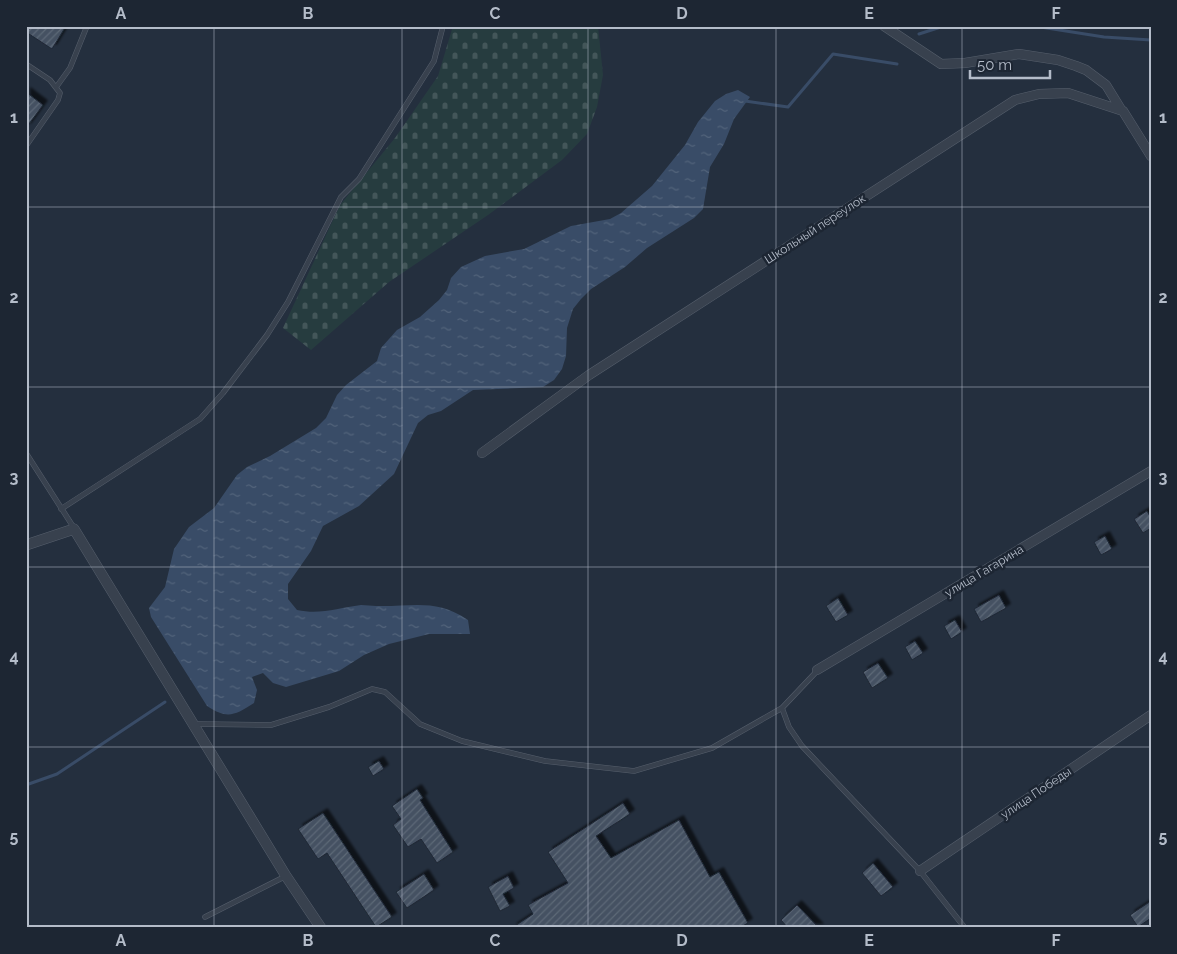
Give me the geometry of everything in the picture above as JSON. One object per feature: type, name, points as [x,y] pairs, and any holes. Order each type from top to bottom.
[{"type":"street","points":[[884,26],[941,64],[965,64],[1019,54],[1058,60],[1086,70],[1106,85],[1151,156]]},
{"type":"street","name":"Школьный переулок","points":[[482,454],[589,375],[1015,100],[1039,94],[1068,94],[1123,111]]},
{"type":"street","name":"улица Гагарина","points":[[817,670],[1151,471]]},
{"type":"street","points":[[26,544],[74,529],[195,724],[286,876],[321,928]]},
{"type":"street","name":"улица Победы","points":[[920,871],[1151,715]]},
{"type":"lane","points":[[57,86],[70,68],[87,26]]},
{"type":"lane","points":[[61,509],[200,419],[223,394],[268,335],[288,302],[341,197],[359,179],[434,61],[444,26]]},
{"type":"lane","points":[[26,64],[57,86],[60,93],[58,100],[26,146]]},
{"type":"lane","points":[[26,453],[74,529]]},
{"type":"lane","points":[[195,724],[272,725],[329,707],[372,689],[378,689],[385,692],[420,724],[462,741],[545,761],[634,771],[712,748],[782,708],[817,670]]},
{"type":"lane","points":[[782,708],[789,727],[802,746],[920,871],[965,928]]},
{"type":"lane","points":[[205,917],[286,876]]},
{"type":"green space","points":[[453,26],[598,26],[603,75],[597,107],[587,134],[562,160],[488,215],[389,282],[311,350],[283,328],[340,205],[395,138],[438,76]]},
{"type":"water","points":[[738,90],[750,97],[734,119],[724,144],[710,167],[703,209],[694,218],[647,248],[625,267],[591,289],[581,299],[573,309],[567,328],[566,356],[562,369],[554,380],[543,387],[473,390],[441,411],[428,415],[418,423],[394,474],[359,506],[323,526],[311,551],[288,584],[288,599],[297,610],[321,611],[361,605],[434,606],[456,613],[468,620],[470,634],[429,634],[389,644],[364,655],[339,671],[286,687],[273,683],[263,673],[252,677],[257,690],[254,703],[236,713],[230,714],[220,713],[207,706],[151,617],[149,608],[165,587],[174,549],[189,527],[214,508],[237,475],[247,467],[270,456],[316,428],[326,418],[337,395],[346,385],[377,361],[381,348],[397,330],[420,317],[439,300],[447,290],[451,278],[461,267],[485,256],[524,249],[571,226],[610,219],[621,213],[652,186],[685,145],[698,122],[715,101],[726,94]]},
{"type":"building","points":[[26,26],[66,26],[52,49],[26,32]]},
{"type":"building","points":[[26,92],[43,105],[26,128]]},
{"type":"building","points":[[1147,511],[1151,518],[1151,528],[1143,533],[1134,519]]},
{"type":"building","points":[[1105,536],[1112,549],[1101,555],[1094,542]]},
{"type":"building","points":[[999,595],[1006,608],[981,622],[974,609]]},
{"type":"building","points":[[838,598],[848,615],[836,622],[826,606]]},
{"type":"building","points":[[955,620],[962,632],[951,639],[944,626]]},
{"type":"building","points":[[915,641],[923,653],[912,660],[905,647]]},
{"type":"building","points":[[878,663],[888,678],[872,688],[863,672]]},
{"type":"building","points":[[379,761],[384,769],[373,776],[368,767]]},
{"type":"building","points":[[417,789],[423,798],[420,800],[453,852],[437,863],[421,839],[408,847],[393,825],[401,819],[392,806]]},
{"type":"building","points":[[623,803],[630,814],[596,836],[611,858],[679,820],[710,877],[719,872],[748,923],[739,928],[512,928],[533,914],[528,905],[568,883],[548,852]]},
{"type":"building","points":[[323,813],[392,917],[376,927],[327,853],[318,859],[298,829]]},
{"type":"building","points":[[873,863],[893,887],[881,896],[862,873]]},
{"type":"building","points":[[424,874],[434,890],[407,908],[396,892]]},
{"type":"building","points":[[508,876],[514,888],[503,894],[510,906],[500,911],[488,887]]},
{"type":"building","points":[[1151,901],[1151,918],[1138,927],[1130,915]]},
{"type":"building","points":[[797,905],[819,928],[788,928],[781,920]]},
{"type":"waterway","points":[[919,34],[944,26]]},
{"type":"waterway","points":[[1034,26],[1104,37],[1151,40]]},
{"type":"waterway","points":[[745,101],[788,107],[833,54],[897,64]]},
{"type":"waterway","points":[[26,785],[57,774],[165,702]]}]
